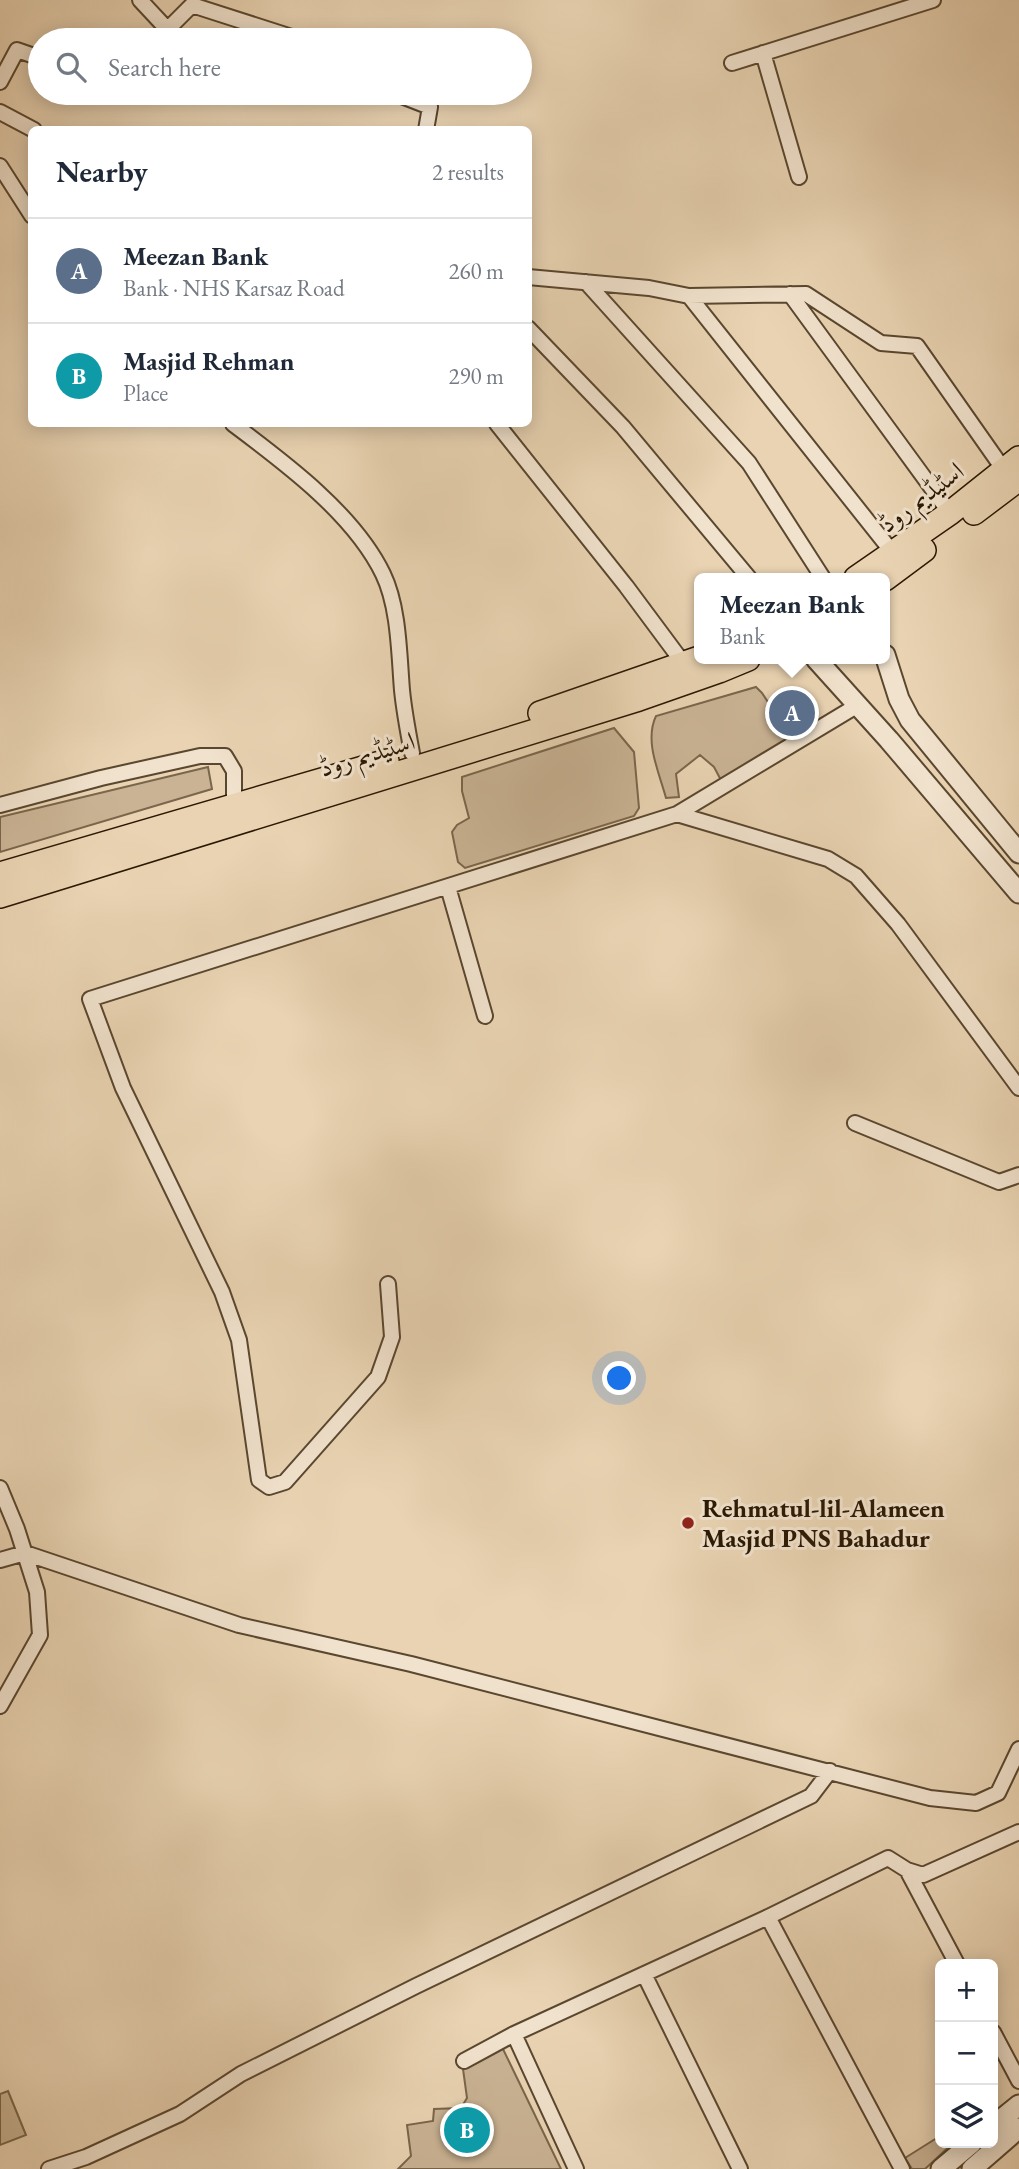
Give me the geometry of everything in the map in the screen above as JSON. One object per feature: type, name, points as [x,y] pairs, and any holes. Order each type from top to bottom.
[{"type":"main road","name":"اسٹیڈیم روڈ","points":[[863,573],[1014,469]]},
{"type":"main road","name":"اسٹیڈیم روڈ","points":[[890,575],[1014,469]]},
{"type":"main road","name":"اسٹیڈیم روڈ","points":[[0,874],[412,754],[564,706],[691,661]]},
{"type":"main road","name":"اسٹیڈیم روڈ","points":[[0,896],[639,699],[736,664]]},
{"type":"street","points":[[140,0],[166,28]]},
{"type":"street","points":[[732,63],[933,0]]},
{"type":"street","points":[[168,28],[192,5],[264,28]]},
{"type":"street","points":[[0,82],[17,50],[28,54]]},
{"type":"street","points":[[763,53],[799,177]]},
{"type":"street","points":[[425,105],[430,107],[427,126]]},
{"type":"street","points":[[0,112],[28,127]]},
{"type":"street","points":[[0,166],[28,210]]},
{"type":"street","points":[[532,277],[649,288],[689,296],[806,294],[881,343],[917,346],[1014,469]]},
{"type":"street","points":[[586,282],[749,463],[821,573]]},
{"type":"street","points":[[790,294],[950,513]]},
{"type":"street","points":[[689,296],[893,553]]},
{"type":"street","points":[[532,332],[623,427],[745,573]]},
{"type":"street","points":[[237,427],[284,462],[353,527],[383,575],[396,623],[412,754]]},
{"type":"street","points":[[499,427],[626,586],[691,661]]},
{"type":"street","points":[[821,664],[1019,893]]},
{"type":"street","points":[[888,664],[899,699],[910,720],[1019,853]]},
{"type":"street","points":[[388,1284],[392,1337],[377,1377],[285,1482],[269,1486],[258,1479],[239,1340],[222,1292],[122,1088],[90,999],[677,814],[858,705]]},
{"type":"street","points":[[889,740],[910,720]]},
{"type":"street","points":[[0,805],[101,778],[200,756],[225,755],[234,771],[234,805]]},
{"type":"street","points":[[677,814],[828,859],[856,876],[898,924],[1019,1088]]},
{"type":"street","points":[[448,887],[485,1016]]},
{"type":"street","points":[[855,1123],[999,1182],[1019,1175]]},
{"type":"street","points":[[0,1488],[17,1529],[37,1592],[40,1635],[0,1706]]},
{"type":"street","points":[[0,1560],[25,1553],[239,1625],[411,1664],[930,1798],[976,1803],[998,1793],[1019,1749]]},
{"type":"street","points":[[49,2169],[86,2157],[180,2114],[241,2074],[416,1986],[811,1796],[830,1771]]},
{"type":"street","points":[[464,2060],[514,2034],[768,1917],[888,1857],[907,1870],[923,1875],[1019,1832]]},
{"type":"street","points":[[907,1870],[954,1959]]},
{"type":"street","points":[[768,1917],[902,2169]]},
{"type":"street","points":[[644,1974],[740,2169]]},
{"type":"street","points":[[514,2034],[576,2169]]},
{"type":"street","points":[[998,2041],[1019,2081]]},
{"type":"street","points":[[998,2122],[1019,2105]]},
{"type":"street","points":[[998,2140],[1019,2128]]},
{"type":"street","points":[[941,2169],[966,2148]]},
{"type":"street","points":[[972,2169],[986,2148]]},
{"type":"shaded area","points":[[756,687],[792,739],[722,782],[714,767],[700,755],[676,774],[679,797],[666,798],[652,746],[656,716]]},
{"type":"shaded area","points":[[614,728],[634,752],[639,808],[634,816],[465,868],[458,862],[452,832],[457,825],[469,818],[462,791],[462,777]]},
{"type":"shaded area","points":[[208,767],[212,789],[0,852],[0,817]]},
{"type":"shaded area","points":[[502,2047],[561,2169],[398,2169],[411,2156],[407,2125],[433,2121],[434,2109],[461,2108],[467,2098],[463,2069]]},
{"type":"shaded area","points":[[8,2091],[26,2135],[0,2145],[0,2094]]},
{"type":"shaded area","points":[[935,2139],[935,2148],[948,2148],[925,2169],[912,2169],[905,2158]]},
{"type":"place","name":"Meezan Bank","points":[[792,713]]},
{"type":"place","name":"Rehmatul-lil-Alameen Masjid PNS Bahadur","points":[[688,1523]]},
{"type":"place","name":"Masjid Rehman","points":[[467,2130]]}]
